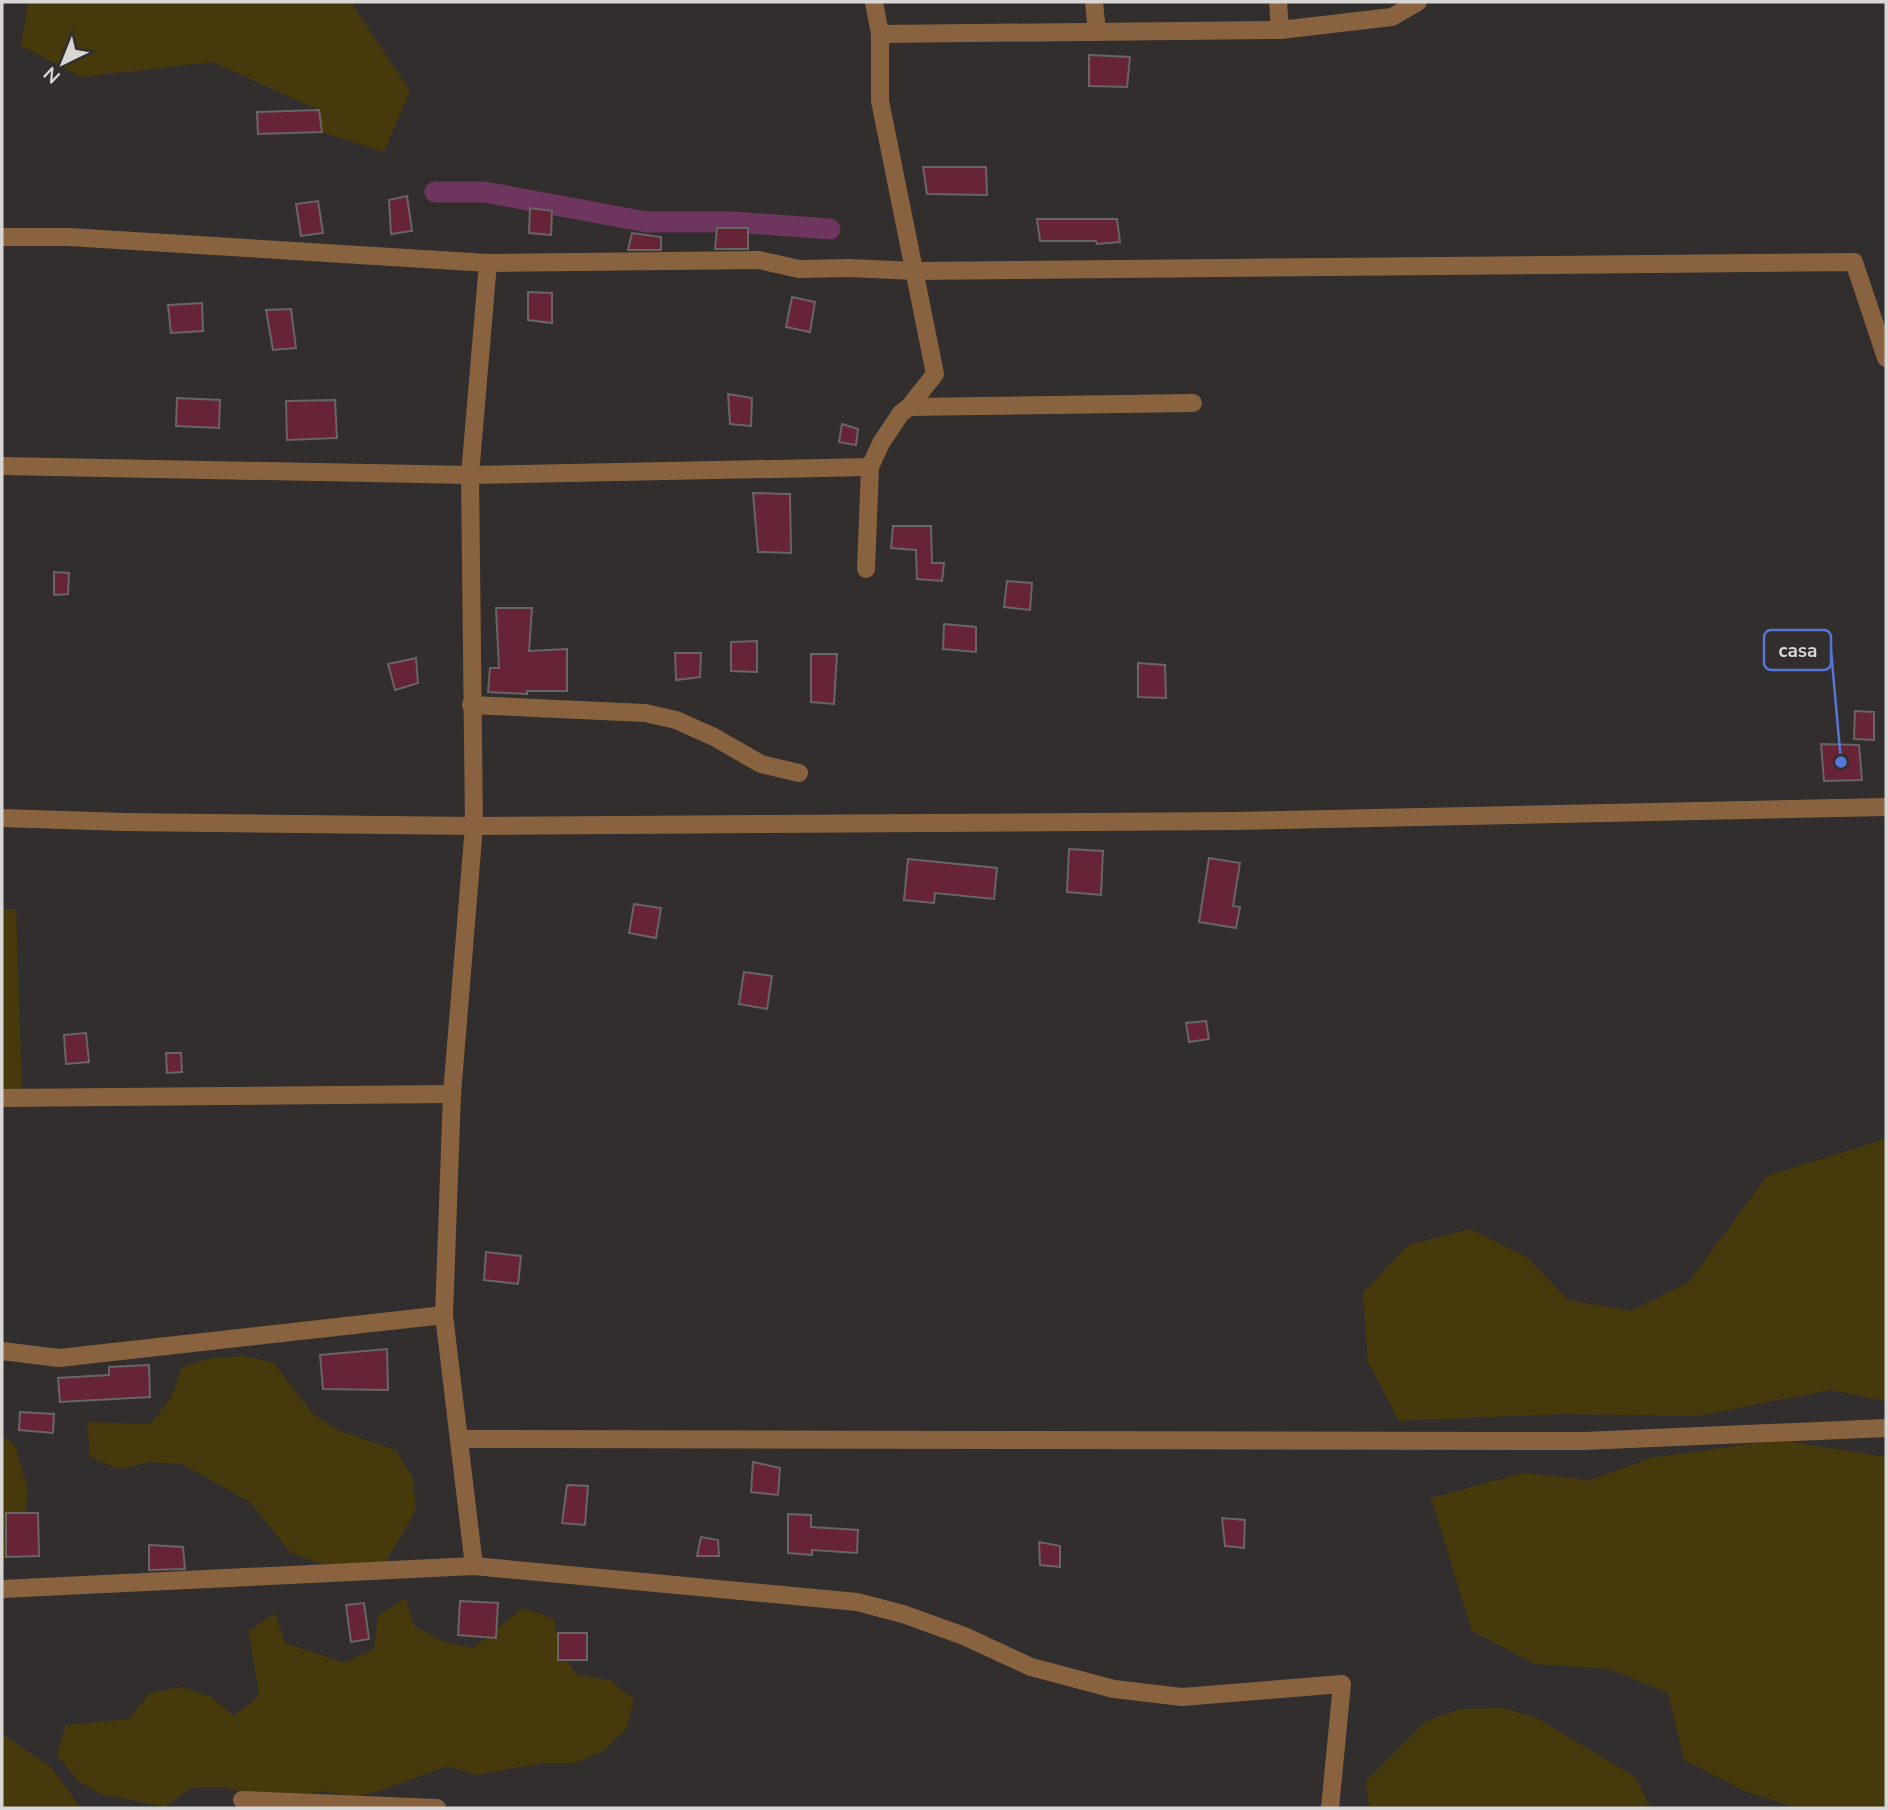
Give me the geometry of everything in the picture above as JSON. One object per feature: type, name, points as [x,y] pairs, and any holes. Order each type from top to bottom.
[{"type":"street","points":[[866,569],[870,467],[901,413],[935,374],[880,102],[880,34],[874,2]]},
{"type":"street","points":[[1094,2],[1097,32]]},
{"type":"street","points":[[1278,2],[1280,30]]},
{"type":"street","points":[[880,34],[1280,30],[1392,18],[1418,2]]},
{"type":"street","points":[[2,237],[69,237],[488,263],[759,260],[799,269],[916,271],[1854,262],[1886,358]]},
{"type":"street","points":[[474,1566],[444,1315],[452,1094],[474,826],[470,475],[488,263]]},
{"type":"street","points":[[909,407],[1193,403]]},
{"type":"street","points":[[2,466],[470,475],[870,467]]},
{"type":"street","points":[[471,705],[645,713],[676,720],[714,737],[761,764],[799,772]]},
{"type":"street","points":[[2,818],[474,826],[1233,821],[1886,807]]},
{"type":"street","points":[[2,1098],[452,1094]]},
{"type":"street","points":[[2,1351],[60,1358],[444,1315]]},
{"type":"street","points":[[459,1438],[1584,1441],[1886,1428]]},
{"type":"street","points":[[2,1589],[474,1566],[857,1602],[903,1614],[964,1636],[1031,1667],[1114,1689],[1182,1697],[1342,1684],[1330,1808]]},
{"type":"street","points":[[242,1800],[437,1808]]},
{"type":"shaded area","points":[[28,2],[351,2],[410,91],[384,152],[322,132],[319,110],[213,62],[82,77],[21,46]]},
{"type":"shaded area","points":[[2,909],[16,909],[22,1092],[2,1093]]},
{"type":"shaded area","points":[[1886,1139],[1886,1401],[1830,1390],[1698,1416],[1562,1414],[1399,1421],[1368,1362],[1363,1293],[1408,1245],[1470,1229],[1527,1257],[1568,1300],[1631,1311],[1688,1283],[1767,1176]]},
{"type":"shaded area","points":[[244,1356],[274,1363],[312,1413],[337,1430],[396,1450],[413,1479],[416,1510],[385,1564],[354,1572],[291,1553],[250,1502],[182,1464],[150,1462],[119,1469],[90,1457],[87,1422],[151,1424],[171,1397],[182,1367],[212,1358]]},
{"type":"shaded area","points":[[2,1435],[15,1445],[28,1490],[26,1510],[3,1531],[6,1546],[2,1564]]},
{"type":"shaded area","points":[[1779,1440],[1886,1457],[1886,1808],[1796,1808],[1745,1791],[1684,1760],[1668,1693],[1609,1669],[1535,1664],[1472,1631],[1431,1498],[1523,1473],[1591,1480],[1650,1458]]},
{"type":"shaded area","points":[[405,1598],[415,1627],[444,1642],[474,1648],[523,1608],[554,1619],[559,1650],[577,1675],[610,1680],[634,1700],[626,1729],[603,1751],[575,1763],[543,1763],[477,1775],[447,1766],[386,1789],[355,1797],[322,1791],[290,1798],[255,1796],[225,1787],[191,1788],[165,1807],[101,1794],[78,1781],[57,1755],[66,1725],[129,1719],[150,1693],[182,1687],[211,1697],[234,1716],[259,1696],[249,1631],[275,1613],[285,1643],[345,1663],[374,1649],[378,1616]]},
{"type":"shaded area","points":[[1503,1708],[1537,1718],[1635,1777],[1651,1808],[1369,1808],[1366,1781],[1425,1722],[1459,1709]]},
{"type":"shaded area","points":[[2,1734],[52,1768],[81,1808],[2,1808]]},
{"type":"building","points":[[1089,55],[1130,57],[1127,87],[1089,86]]},
{"type":"building","points":[[319,110],[322,132],[258,134],[257,112]]},
{"type":"building","points":[[923,167],[986,167],[987,195],[927,194]]},
{"type":"building","points":[[407,196],[412,231],[391,234],[389,200]]},
{"type":"building","points":[[318,201],[323,233],[301,236],[296,204]]},
{"type":"building","points":[[530,208],[552,211],[551,235],[529,233]]},
{"type":"building","points":[[1037,219],[1117,219],[1120,242],[1097,244],[1096,241],[1040,241]]},
{"type":"building","points":[[717,228],[748,228],[748,249],[715,249]]},
{"type":"building","points":[[632,233],[661,237],[661,250],[628,250]]},
{"type":"building","points":[[528,292],[552,293],[552,323],[528,320]]},
{"type":"building","points":[[792,297],[815,302],[810,332],[786,327]]},
{"type":"building","points":[[202,303],[203,331],[171,333],[168,305]]},
{"type":"building","points":[[291,309],[296,348],[273,350],[266,310]]},
{"type":"building","points":[[728,394],[752,398],[751,426],[730,424]]},
{"type":"building","points":[[177,398],[220,400],[219,428],[176,426]]},
{"type":"building","points":[[335,400],[337,438],[287,440],[286,401]]},
{"type":"building","points":[[842,424],[858,429],[856,445],[839,442]]},
{"type":"building","points":[[753,493],[790,494],[791,553],[758,552]]},
{"type":"building","points":[[893,526],[931,526],[932,563],[944,563],[942,581],[917,579],[916,550],[891,548]]},
{"type":"building","points":[[54,572],[69,573],[68,594],[54,595]]},
{"type":"building","points":[[1007,581],[1032,583],[1030,610],[1004,607]]},
{"type":"building","points":[[496,608],[532,608],[529,651],[567,649],[567,691],[527,691],[527,694],[488,692],[490,668],[499,668]]},
{"type":"building","points":[[944,624],[976,627],[976,652],[943,649]]},
{"type":"building","points":[[757,641],[757,672],[731,671],[731,642]]},
{"type":"building","points":[[675,653],[701,653],[700,677],[676,680]]},
{"type":"building","points":[[811,654],[837,654],[834,704],[811,702]]},
{"type":"building","points":[[416,658],[418,683],[395,690],[388,664]]},
{"type":"building","points":[[1138,663],[1165,665],[1166,698],[1138,697]]},
{"type":"building","points":[[1855,711],[1874,712],[1874,740],[1854,739]]},
{"type":"building","points":[[1821,744],[1859,745],[1862,780],[1824,781]]},
{"type":"building","points":[[1069,849],[1103,851],[1101,895],[1067,892]]},
{"type":"building","points":[[1209,858],[1240,863],[1233,906],[1240,907],[1236,928],[1199,922]]},
{"type":"building","points":[[908,859],[997,868],[994,899],[935,893],[934,903],[904,900]]},
{"type":"building","points":[[634,904],[661,908],[656,938],[629,933]]},
{"type":"building","points":[[744,972],[772,976],[767,1009],[739,1004]]},
{"type":"building","points":[[1206,1021],[1209,1039],[1189,1042],[1186,1023]]},
{"type":"building","points":[[86,1033],[89,1062],[66,1064],[64,1035]]},
{"type":"building","points":[[166,1053],[181,1053],[182,1072],[167,1073]]},
{"type":"building","points":[[486,1252],[521,1256],[518,1284],[484,1280]]},
{"type":"building","points":[[387,1349],[388,1390],[323,1389],[320,1355]]},
{"type":"building","points":[[149,1365],[150,1397],[60,1402],[58,1378],[109,1375],[109,1367]]},
{"type":"building","points":[[20,1412],[54,1414],[53,1433],[19,1430]]},
{"type":"building","points":[[753,1462],[780,1468],[778,1495],[751,1492]]},
{"type":"building","points":[[567,1485],[588,1486],[585,1525],[562,1523]]},
{"type":"building","points":[[6,1513],[38,1513],[39,1556],[6,1557]]},
{"type":"building","points":[[788,1514],[811,1515],[811,1527],[858,1530],[857,1553],[812,1550],[812,1555],[788,1553]]},
{"type":"building","points":[[1222,1518],[1245,1520],[1244,1548],[1225,1546]]},
{"type":"building","points":[[701,1537],[718,1540],[719,1556],[697,1556]]},
{"type":"building","points":[[1039,1542],[1060,1546],[1060,1567],[1040,1565]]},
{"type":"building","points":[[149,1545],[183,1547],[185,1569],[149,1570]]},
{"type":"building","points":[[460,1601],[498,1603],[496,1638],[458,1635]]},
{"type":"building","points":[[364,1603],[369,1639],[351,1642],[346,1605]]},
{"type":"building","points":[[558,1633],[587,1633],[587,1660],[558,1660]]},
{"type":"waterway","points":[[435,192],[484,192],[647,222],[733,222],[830,229]]},
{"type":"place","name":"casa","points":[[1841,762]]}]
